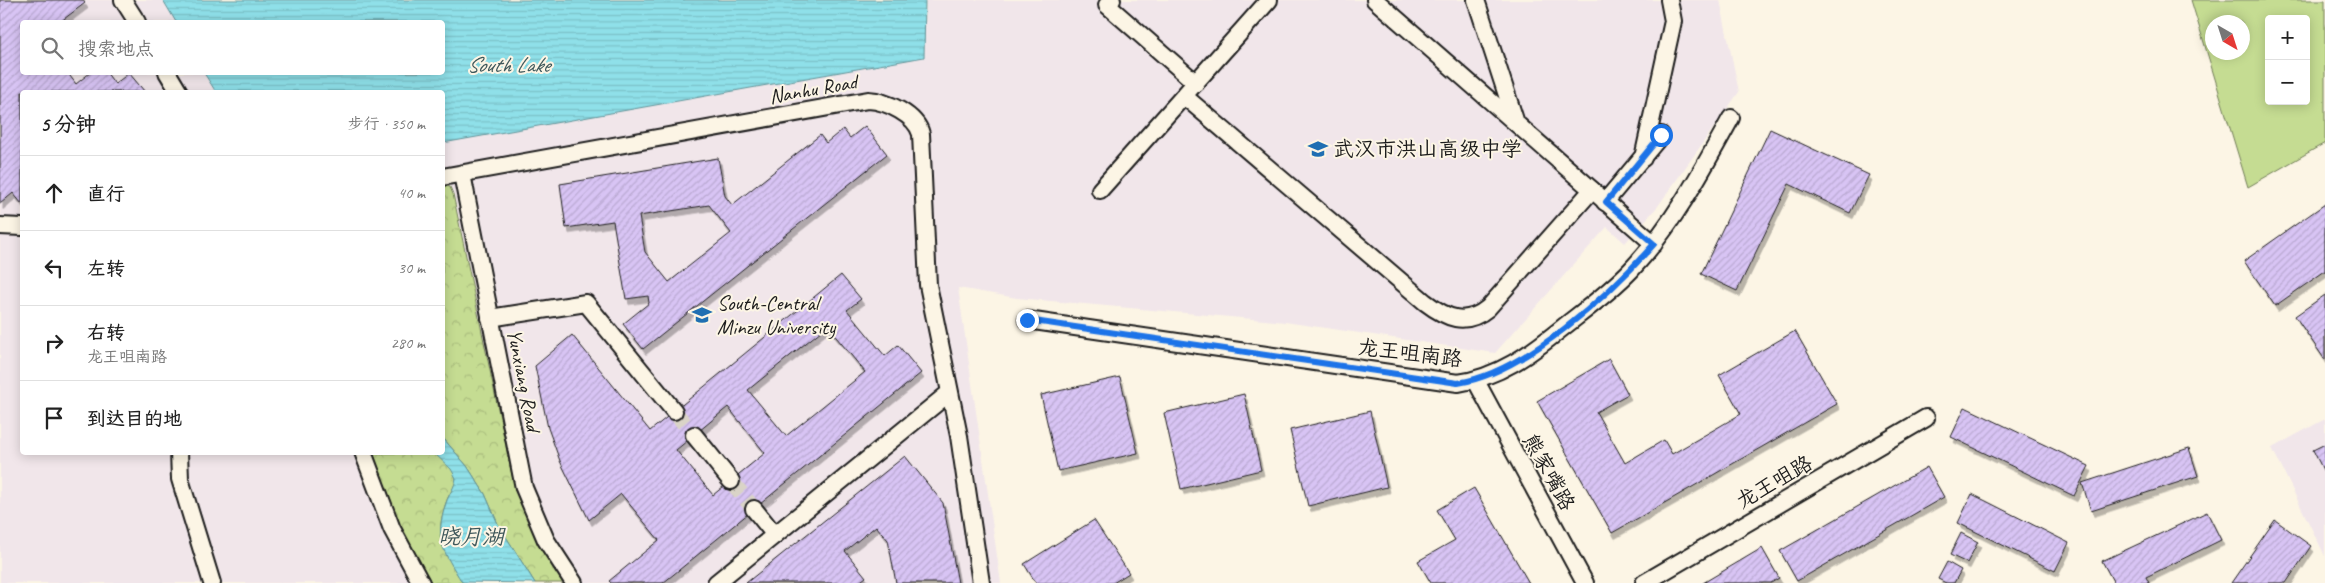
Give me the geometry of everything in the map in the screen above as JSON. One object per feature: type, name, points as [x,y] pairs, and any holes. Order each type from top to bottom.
[{"type":"street","points":[[123,0],[136,20]]},
{"type":"street","points":[[1112,0],[1107,5],[1196,83]]},
{"type":"street","points":[[1100,190],[1269,0]]},
{"type":"street","points":[[1476,0],[1516,123]]},
{"type":"street","points":[[1643,158],[1673,21],[1669,0]]},
{"type":"street","points":[[1382,2],[1654,244]]},
{"type":"street","points":[[169,75],[179,90]]},
{"type":"street","points":[[1184,96],[1425,302],[1441,315],[1456,320],[1473,317],[1488,308],[1592,190]]},
{"type":"street","name":"Nanhu Road","points":[[445,177],[868,100],[883,102],[914,120],[920,129],[928,285],[949,393]]},
{"type":"street","name":"龙王咀南路","points":[[1027,320],[1458,383],[1476,381],[1497,373],[1534,351],[1606,294],[1654,244],[1698,179],[1731,118]]},
{"type":"street","points":[[1606,202],[1661,135]]},
{"type":"street","name":"Yunxiang Road","points":[[462,174],[524,488],[546,540],[574,583]]},
{"type":"street","points":[[0,226],[20,227]]},
{"type":"street","points":[[490,318],[586,302],[674,411]]},
{"type":"street","name":"熊家嘴路","points":[[1476,381],[1585,583]]},
{"type":"street","points":[[716,583],[949,393],[959,436],[981,583]]},
{"type":"street","name":"龙王咀路","points":[[1644,583],[1926,418]]},
{"type":"street","points":[[694,435],[731,481]]},
{"type":"street","points":[[179,455],[180,479],[212,583]]},
{"type":"street","points":[[364,455],[392,529],[421,583]]},
{"type":"street","points":[[754,509],[775,535]]},
{"type":"shaded area","points":[[0,0],[163,0],[175,20],[20,20],[20,75],[205,75],[215,90],[20,90],[20,455],[445,455],[445,143],[924,57],[926,0],[1720,0],[1739,92],[1658,206],[1625,243],[1607,227],[1495,353],[1285,322],[1017,298],[958,288],[1001,583],[0,583]]},
{"type":"shaded area","points":[[2325,419],[2325,556],[2272,448]]},
{"type":"green space","points":[[2191,0],[2325,0],[2325,143],[2248,187],[2209,60],[2250,60],[2250,15],[2205,15],[2205,46]]},
{"type":"green space","points":[[445,186],[450,187],[453,194],[513,480],[535,533],[565,583],[535,583],[498,524],[485,494],[467,466],[445,440]]},
{"type":"green space","points":[[374,455],[437,455],[448,464],[454,472],[456,482],[443,513],[441,534],[446,553],[463,583],[432,583],[413,552],[391,504]]},
{"type":"water","name":"South Lake","points":[[163,0],[925,0],[924,57],[445,143],[445,90],[215,90],[205,75],[445,75],[445,20],[175,20]]},
{"type":"water","name":"晓月湖","points":[[445,440],[467,466],[485,494],[498,524],[535,583],[462,582],[445,553],[441,536],[442,516],[456,478],[451,469],[436,455],[445,455]]},
{"type":"building","points":[[0,0],[83,0],[85,3],[63,20],[20,20],[20,75],[69,75],[76,84],[87,75],[108,75],[115,84],[126,75],[131,75],[143,90],[20,90],[20,202],[13,193],[0,204]]},
{"type":"building","points":[[865,126],[887,154],[643,349],[623,324],[649,303],[648,296],[626,299],[613,221],[566,228],[560,184],[718,158],[725,196],[732,205],[820,135],[826,143],[843,129],[850,138]],"holes":[[[709,205],[731,233],[669,282],[645,252],[639,216]]]},
{"type":"building","points":[[1770,129],[1869,175],[1850,213],[1789,184],[1737,291],[1701,274]]},
{"type":"building","points":[[2325,204],[2325,271],[2275,306],[2244,261]]},
{"type":"building","points":[[841,275],[861,299],[847,310],[885,356],[898,345],[921,373],[663,583],[611,583],[609,581],[659,540],[621,494],[589,520],[560,461],[548,428],[535,366],[572,335],[650,431]],"holes":[[[827,326],[865,372],[786,436],[748,390]],[[728,407],[765,453],[713,495],[676,450]]]},
{"type":"building","points":[[2325,295],[2325,360],[2295,316]]},
{"type":"building","points":[[1795,331],[1837,404],[1612,533],[1537,401],[1609,359],[1628,394],[1596,412],[1625,463],[1664,440],[1672,454],[1741,414],[1719,375]]},
{"type":"building","points":[[1120,377],[1138,453],[1058,471],[1041,395]]},
{"type":"building","points":[[1244,394],[1261,470],[1181,489],[1164,413]]},
{"type":"building","points":[[1965,407],[2089,466],[2074,496],[1951,437]]},
{"type":"building","points":[[1370,411],[1387,487],[1308,506],[1290,430]]},
{"type":"building","points":[[2325,444],[2325,474],[2313,450]]},
{"type":"building","points":[[2189,448],[2198,476],[2091,511],[2082,483]]},
{"type":"building","points":[[905,456],[943,503],[958,583],[896,583],[888,540],[876,526],[845,551],[866,577],[858,583],[746,583]]},
{"type":"building","points":[[1927,467],[1944,497],[1797,581],[1780,551]]},
{"type":"building","points":[[1474,488],[1529,583],[1431,583],[1418,561],[1455,540],[1437,510]]},
{"type":"building","points":[[1972,494],[2069,543],[2055,571],[1958,523]]},
{"type":"building","points":[[2207,512],[2221,540],[2146,577],[2149,583],[2114,583],[2102,561]]},
{"type":"building","points":[[1094,520],[1129,573],[1113,583],[1036,583],[1024,564]]},
{"type":"building","points":[[2275,520],[2311,546],[2286,583],[2231,583]]},
{"type":"building","points":[[1961,533],[1978,542],[1967,563],[1950,555]]},
{"type":"building","points":[[1762,548],[1779,578],[1771,583],[1703,583]]},
{"type":"building","points":[[1947,562],[1961,570],[1954,583],[1946,583],[1938,579]]},
{"type":"tunnel","points":[[674,411],[694,435]]},
{"type":"tunnel","points":[[731,481],[754,509]]},
{"type":"place","name":"武汉市洪山高级中学","points":[[1318,149]]},
{"type":"place","name":"South-Central Minzu University","points":[[702,315]]},
{"type":"route","points":[[1027,320],[1458,383],[1476,381],[1497,373],[1534,351],[1606,294],[1654,244],[1606,202],[1661,135]]}]
